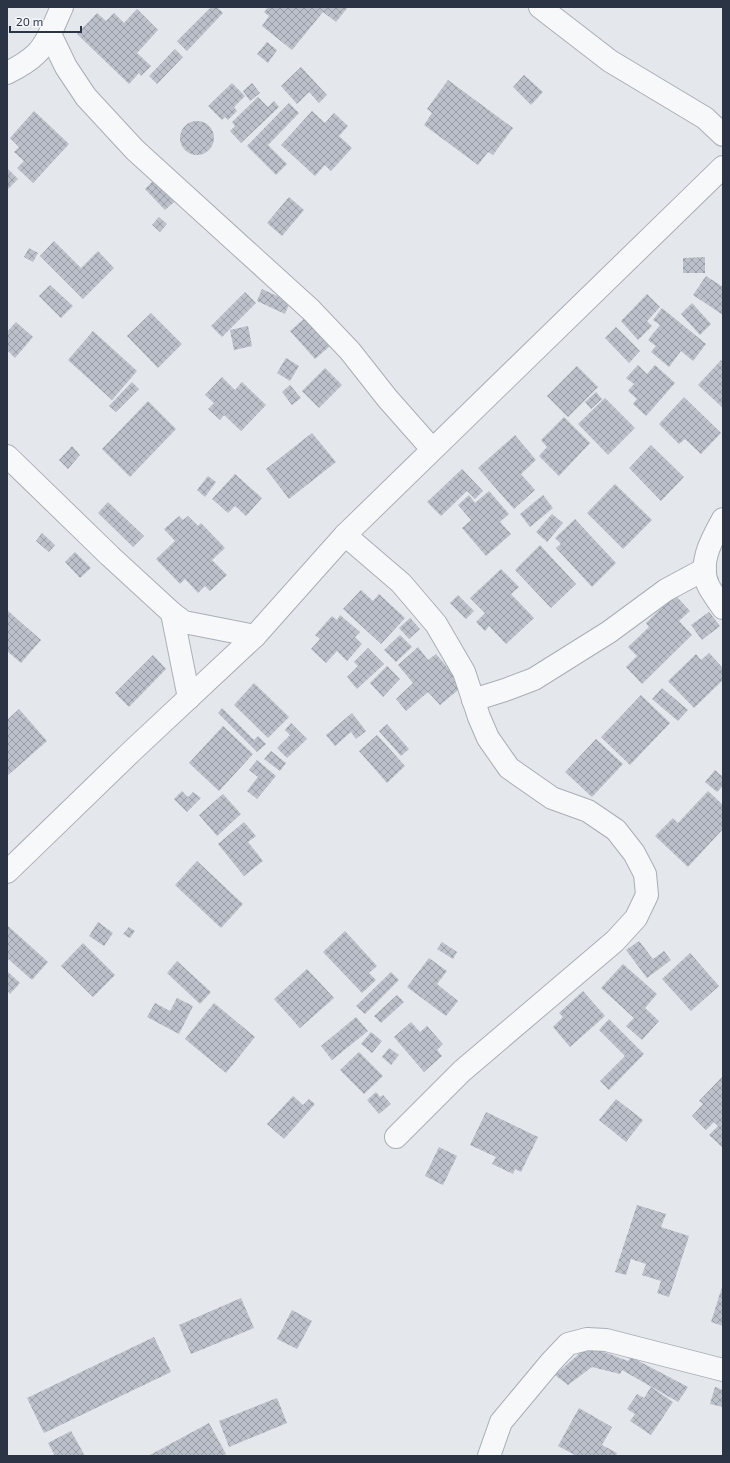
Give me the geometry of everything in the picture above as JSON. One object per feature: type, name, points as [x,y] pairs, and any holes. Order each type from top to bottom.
[{"type":"street","points":[[7,73],[22,65],[37,54],[50,34],[62,7]]},
{"type":"street","points":[[540,7],[610,61],[705,118],[723,135]]},
{"type":"street","points":[[50,34],[66,67],[86,97],[135,150],[311,310],[350,351],[387,398],[432,449]]},
{"type":"street","points":[[7,872],[132,751],[255,636],[345,535],[723,167]]},
{"type":"street","points":[[7,456],[110,556],[172,613],[184,622],[255,636]]},
{"type":"street","points":[[723,519],[708,548],[705,569],[708,586],[723,608]]},
{"type":"street","points":[[345,535],[401,584],[436,624],[464,672],[479,717],[488,738],[509,768],[552,798],[588,811],[616,830],[634,853],[645,874],[646,895],[636,918],[615,941],[462,1071],[396,1137]]},
{"type":"street","points":[[473,700],[534,679],[609,632],[666,590],[705,569]]},
{"type":"street","points":[[172,613],[189,698]]},
{"type":"street","points":[[489,1456],[501,1422],[568,1344],[587,1339],[606,1340],[723,1370]]},
{"type":"building","points":[[211,7],[217,7],[223,13],[187,51],[177,41]]},
{"type":"building","points":[[268,7],[348,7],[336,22],[323,12],[292,50],[262,26],[269,16],[264,12]]},
{"type":"building","points":[[137,9],[158,30],[137,53],[151,66],[141,76],[139,73],[129,84],[77,34],[97,13],[106,21],[114,13],[124,23]]},
{"type":"building","points":[[267,42],[277,50],[268,63],[257,54]]},
{"type":"building","points":[[175,49],[183,57],[157,84],[149,76]]},
{"type":"building","points":[[301,67],[327,95],[319,103],[309,92],[297,104],[281,86]]},
{"type":"building","points":[[524,75],[543,92],[531,105],[513,87]]},
{"type":"building","points":[[448,80],[513,128],[493,155],[488,152],[478,165],[424,125],[432,113],[427,109]]},
{"type":"building","points":[[232,83],[245,96],[234,107],[237,111],[228,120],[225,117],[222,120],[208,106]]},
{"type":"building","points":[[252,83],[260,93],[250,101],[243,91]]},
{"type":"building","points":[[258,97],[268,107],[274,101],[279,107],[241,143],[230,131],[235,126],[232,122]]},
{"type":"building","points":[[289,103],[299,113],[268,145],[287,164],[276,175],[247,146]]},
{"type":"building","points":[[34,111],[69,144],[33,183],[17,168],[24,161],[14,152],[19,147],[10,138]]},
{"type":"building","points":[[312,111],[325,123],[334,113],[348,126],[339,136],[352,148],[331,171],[325,165],[315,176],[281,145]]},
{"type":"building","points":[[197,121],[209,126],[214,138],[209,150],[197,155],[185,150],[180,138],[185,126]]},
{"type":"building","points":[[7,168],[18,179],[7,190]]},
{"type":"building","points":[[154,180],[175,201],[165,210],[145,189]]},
{"type":"building","points":[[289,197],[304,210],[282,236],[267,223]]},
{"type":"building","points":[[159,217],[167,224],[160,232],[152,225]]},
{"type":"building","points":[[54,241],[81,268],[98,251],[114,268],[83,299],[40,256]]},
{"type":"building","points":[[29,248],[38,253],[33,262],[24,257]]},
{"type":"building","points":[[705,257],[705,273],[683,273],[683,258]]},
{"type":"building","points":[[706,276],[723,287],[723,315],[693,295]]},
{"type":"building","points":[[50,285],[73,306],[61,318],[39,296]]},
{"type":"building","points":[[262,289],[290,302],[285,314],[257,301]]},
{"type":"building","points":[[245,292],[256,303],[222,337],[211,326]]},
{"type":"building","points":[[647,294],[660,307],[647,321],[652,326],[638,340],[621,321]]},
{"type":"building","points":[[692,303],[711,324],[700,335],[681,314]]},
{"type":"building","points":[[662,308],[706,344],[693,361],[681,351],[669,367],[651,352],[656,346],[648,340],[660,325],[653,320]]},
{"type":"building","points":[[151,313],[182,344],[158,368],[127,336]]},
{"type":"building","points":[[305,318],[330,346],[315,359],[290,331]]},
{"type":"building","points":[[16,322],[33,337],[15,358],[7,350],[7,332]]},
{"type":"building","points":[[248,326],[252,346],[234,350],[230,330]]},
{"type":"building","points":[[616,327],[640,351],[629,363],[605,338]]},
{"type":"building","points":[[93,331],[137,371],[112,400],[68,360]]},
{"type":"building","points":[[286,358],[299,366],[290,381],[277,373]]},
{"type":"building","points":[[721,360],[723,362],[723,408],[698,385]]},
{"type":"building","points":[[638,365],[647,374],[655,365],[675,383],[646,416],[633,404],[637,399],[628,391],[634,384],[626,378]]},
{"type":"building","points":[[577,366],[598,387],[568,417],[547,396]]},
{"type":"building","points":[[325,368],[342,385],[319,408],[302,391]]},
{"type":"building","points":[[222,377],[235,390],[242,382],[266,405],[241,431],[224,415],[220,420],[208,409],[214,403],[205,395]]},
{"type":"building","points":[[132,382],[139,389],[116,412],[109,406]]},
{"type":"building","points":[[290,385],[301,398],[292,405],[282,392]]},
{"type":"building","points":[[596,392],[602,399],[591,409],[585,402]]},
{"type":"building","points":[[684,397],[721,433],[701,454],[685,439],[679,444],[659,424]]},
{"type":"building","points":[[605,398],[635,428],[608,455],[578,424]]},
{"type":"building","points":[[148,401],[176,429],[130,477],[102,449]]},
{"type":"building","points":[[564,417],[590,443],[559,476],[539,456],[547,447],[541,440]]},
{"type":"building","points":[[312,433],[336,462],[289,499],[266,469]]},
{"type":"building","points":[[515,435],[536,460],[521,474],[535,490],[514,509],[478,468]]},
{"type":"building","points":[[651,445],[684,477],[661,501],[629,468]]},
{"type":"building","points":[[72,446],[80,455],[68,469],[59,460]]},
{"type":"building","points":[[462,469],[483,491],[475,499],[467,491],[441,516],[427,502]]},
{"type":"building","points":[[235,474],[262,498],[246,516],[235,506],[228,513],[212,499]]},
{"type":"building","points":[[208,476],[216,482],[205,497],[197,490]]},
{"type":"building","points":[[615,484],[652,520],[623,549],[587,513]]},
{"type":"building","points":[[489,491],[509,514],[500,522],[511,534],[486,556],[462,528],[471,520],[458,505],[469,495],[475,503]]},
{"type":"building","points":[[543,495],[553,508],[530,527],[520,514]]},
{"type":"building","points":[[108,502],[144,536],[133,547],[98,513]]},
{"type":"building","points":[[552,514],[563,523],[547,542],[536,532]]},
{"type":"building","points":[[179,516],[183,520],[188,516],[198,526],[201,523],[225,548],[212,560],[227,575],[210,591],[205,586],[198,593],[185,579],[180,584],[156,559],[175,541],[164,529]]},
{"type":"building","points":[[575,519],[616,563],[592,587],[556,548],[561,544],[555,538]]},
{"type":"building","points":[[42,533],[55,545],[49,552],[36,541]]},
{"type":"building","points":[[540,545],[576,584],[551,608],[515,570]]},
{"type":"building","points":[[75,552],[91,568],[80,578],[65,562]]},
{"type":"building","points":[[501,569],[519,587],[511,594],[534,618],[506,644],[489,626],[485,631],[476,622],[485,613],[470,598]]},
{"type":"building","points":[[361,590],[373,601],[379,594],[405,618],[381,644],[343,609]]},
{"type":"building","points":[[458,595],[474,611],[466,619],[450,603]]},
{"type":"building","points":[[675,595],[690,611],[679,621],[692,635],[642,684],[626,667],[637,656],[628,647],[649,627],[646,623]]},
{"type":"building","points":[[7,610],[41,640],[21,663],[7,651]]},
{"type":"building","points":[[709,612],[720,626],[702,640],[691,625]]},
{"type":"building","points":[[340,615],[360,632],[355,637],[362,644],[347,661],[337,651],[326,663],[311,649],[320,639],[315,635],[332,616],[337,620]]},
{"type":"building","points":[[410,618],[420,629],[409,639],[399,628]]},
{"type":"building","points":[[400,635],[412,647],[396,662],[384,650]]},
{"type":"building","points":[[418,647],[428,660],[436,654],[463,686],[440,705],[428,692],[406,711],[396,699],[413,683],[398,665]]},
{"type":"building","points":[[368,648],[384,664],[357,689],[347,677],[358,666],[354,662]]},
{"type":"building","points":[[709,653],[723,668],[723,680],[694,708],[668,681],[696,654],[701,660]]},
{"type":"building","points":[[153,655],[166,669],[129,707],[115,693]]},
{"type":"building","points":[[387,666],[400,679],[383,697],[370,683]]},
{"type":"building","points":[[254,683],[289,717],[268,738],[234,705]]},
{"type":"building","points":[[662,688],[688,710],[678,721],[652,699]]},
{"type":"building","points":[[641,695],[670,723],[630,765],[601,737]]},
{"type":"building","points":[[222,708],[254,740],[258,736],[266,744],[257,752],[218,713]]},
{"type":"building","points":[[19,709],[47,741],[7,776],[7,720]]},
{"type":"building","points":[[352,713],[366,731],[356,739],[351,732],[335,746],[326,735]]},
{"type":"building","points":[[291,723],[307,739],[287,758],[277,748],[290,735],[285,730]]},
{"type":"building","points":[[387,724],[409,749],[401,756],[379,731]]},
{"type":"building","points":[[223,726],[253,754],[219,791],[189,763]]},
{"type":"building","points":[[377,735],[405,766],[387,783],[359,751]]},
{"type":"building","points":[[596,739],[623,764],[592,797],[565,772]]},
{"type":"building","points":[[271,751],[286,763],[280,771],[264,759]]},
{"type":"building","points":[[257,760],[276,776],[257,799],[247,791],[258,777],[249,770]]},
{"type":"building","points":[[715,770],[723,777],[723,786],[717,792],[705,782]]},
{"type":"building","points":[[182,791],[188,797],[193,792],[201,798],[187,812],[174,799]]},
{"type":"building","points":[[708,791],[723,805],[723,829],[688,867],[655,836],[673,818],[678,823]]},
{"type":"building","points":[[223,794],[241,814],[217,836],[199,815]]},
{"type":"building","points":[[244,822],[256,836],[248,842],[263,861],[244,876],[218,844]]},
{"type":"building","points":[[197,861],[243,904],[221,928],[175,885]]},
{"type":"building","points":[[98,922],[113,933],[104,946],[89,936]]},
{"type":"building","points":[[7,925],[48,962],[32,980],[7,958]]},
{"type":"building","points":[[129,927],[135,931],[130,938],[123,934]]},
{"type":"building","points":[[345,931],[377,966],[369,973],[376,980],[362,993],[323,952]]},
{"type":"building","points":[[639,941],[653,959],[664,951],[671,960],[647,978],[626,950]]},
{"type":"building","points":[[442,942],[457,952],[453,959],[437,949]]},
{"type":"building","points":[[83,943],[115,975],[93,997],[61,966]]},
{"type":"building","points":[[690,953],[719,986],[691,1011],[662,979]]},
{"type":"building","points":[[429,958],[447,971],[437,984],[458,1001],[446,1016],[407,987]]},
{"type":"building","points":[[177,961],[211,992],[200,1004],[167,973]]},
{"type":"building","points":[[623,964],[657,994],[645,1008],[659,1021],[642,1040],[626,1026],[634,1018],[601,988]]},
{"type":"building","points":[[307,969],[334,998],[300,1028],[274,999]]},
{"type":"building","points":[[7,971],[20,983],[10,994],[7,990]]},
{"type":"building","points":[[391,972],[399,980],[365,1014],[356,1006]]},
{"type":"building","points":[[583,991],[605,1016],[570,1047],[553,1027],[563,1017],[559,1013]]},
{"type":"building","points":[[397,995],[404,1002],[381,1023],[374,1016]]},
{"type":"building","points":[[177,998],[193,1006],[179,1034],[147,1017],[155,1003],[170,1011]]},
{"type":"building","points":[[214,1003],[255,1037],[226,1073],[185,1039]]},
{"type":"building","points":[[356,1017],[368,1031],[332,1060],[321,1046]]},
{"type":"building","points":[[609,1019],[644,1054],[609,1090],[600,1081],[625,1056],[599,1030]]},
{"type":"building","points":[[411,1022],[420,1032],[427,1026],[443,1044],[437,1050],[442,1056],[424,1072],[394,1037]]},
{"type":"building","points":[[371,1032],[382,1041],[372,1053],[361,1044]]},
{"type":"building","points":[[389,1048],[399,1055],[391,1065],[382,1057]]},
{"type":"building","points":[[359,1052],[383,1076],[364,1094],[340,1070]]},
{"type":"building","points":[[723,1076],[722,1147],[709,1135],[718,1126],[714,1122],[706,1130],[692,1116],[703,1104],[699,1101]]},
{"type":"building","points":[[376,1092],[380,1097],[383,1095],[391,1104],[379,1114],[367,1100]]},
{"type":"building","points":[[293,1096],[303,1105],[309,1099],[315,1104],[284,1139],[267,1124]]},
{"type":"building","points":[[616,1099],[643,1120],[626,1142],[599,1120]]},
{"type":"building","points":[[486,1112],[538,1137],[521,1172],[515,1169],[513,1174],[492,1164],[496,1157],[470,1145]]},
{"type":"building","points":[[439,1147],[457,1156],[443,1185],[425,1176]]},
{"type":"building","points":[[637,1205],[666,1214],[661,1227],[689,1236],[669,1297],[657,1293],[661,1281],[642,1275],[646,1264],[631,1259],[626,1275],[615,1272]]},
{"type":"building","points":[[723,1284],[723,1326],[711,1322]]},
{"type":"building","points":[[241,1298],[254,1328],[191,1354],[179,1325]]},
{"type":"building","points":[[292,1310],[312,1321],[297,1349],[277,1339]]},
{"type":"building","points":[[154,1337],[171,1372],[44,1433],[27,1398]]},
{"type":"building","points":[[596,1349],[628,1361],[631,1357],[688,1387],[678,1402],[622,1370],[620,1374],[592,1367],[568,1385],[555,1375],[581,1352]]},
{"type":"building","points":[[651,1387],[673,1402],[651,1435],[630,1421],[635,1414],[627,1409],[637,1394],[644,1398]]},
{"type":"building","points":[[715,1387],[723,1390],[723,1407],[710,1404]]},
{"type":"building","points":[[277,1398],[287,1423],[229,1447],[219,1421]]},
{"type":"building","points":[[579,1408],[612,1427],[602,1445],[617,1453],[616,1456],[577,1456],[558,1446]]},
{"type":"building","points":[[209,1423],[226,1454],[222,1456],[148,1456]]},
{"type":"building","points":[[71,1431],[85,1456],[55,1456],[48,1443]]}]
